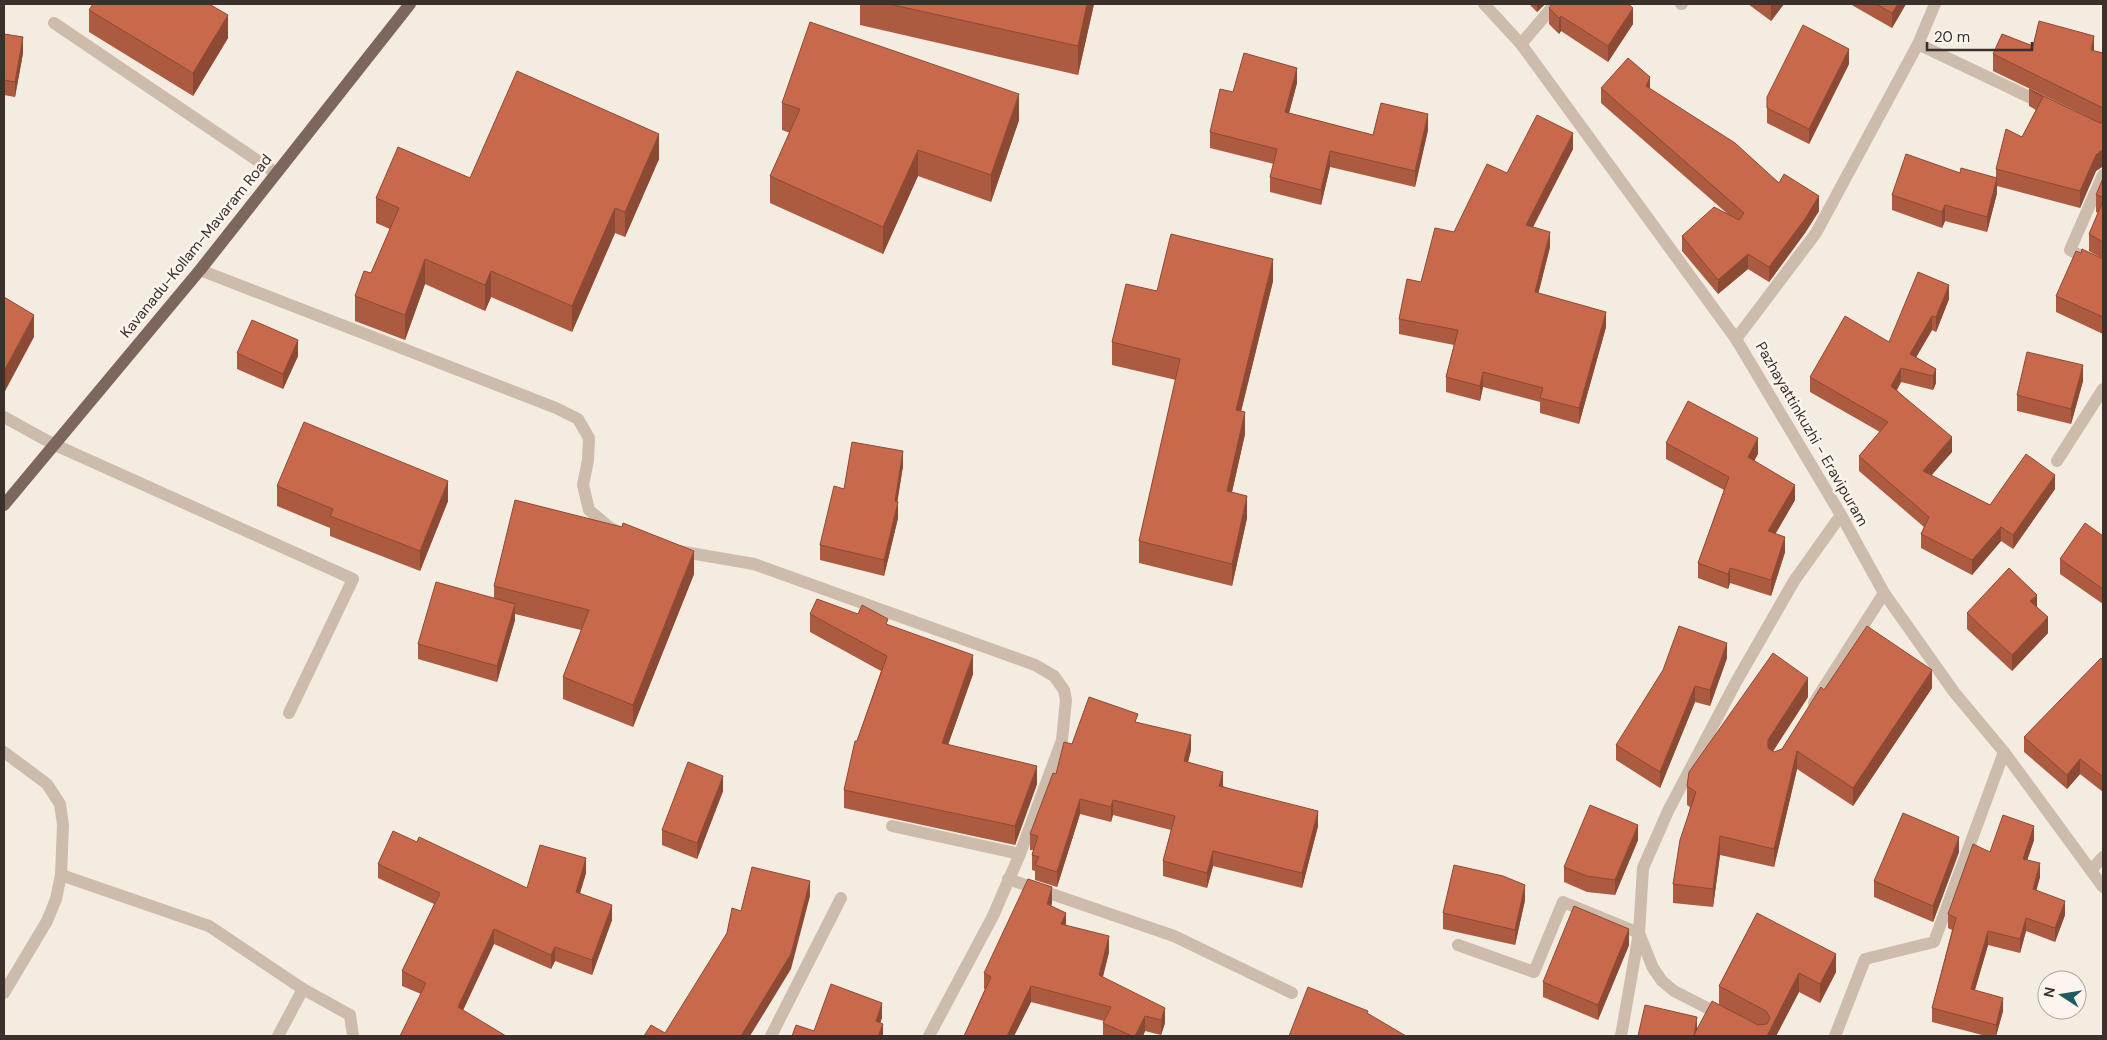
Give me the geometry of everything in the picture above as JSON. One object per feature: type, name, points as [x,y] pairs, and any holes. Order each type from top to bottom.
[{"type":"main road","name":"Kavanadu-Kollam-Mavaram Road","points":[[4,504],[52,444],[200,270],[410,4]]},
{"type":"street","name":"Pazhayattinkuzhi - Eravipuram","points":[[1484,4],[1521,44],[1736,339],[1841,515],[1884,593],[1954,692],[2004,752],[2103,887]]},
{"type":"street","points":[[1521,44],[1555,4]]},
{"type":"street","points":[[1736,339],[1816,233],[1918,44],[1936,4]]},
{"type":"street","points":[[54,23],[276,173]]},
{"type":"street","points":[[1918,44],[2059,111]]},
{"type":"street","points":[[2103,175],[2070,250],[2103,268]]},
{"type":"street","points":[[200,270],[556,408],[578,420],[589,438],[588,460],[583,485],[589,510],[609,527],[625,534]]},
{"type":"street","points":[[2057,461],[2103,389]]},
{"type":"street","points":[[4,417],[52,444],[352,579],[289,713]]},
{"type":"street","points":[[1621,1036],[1639,933],[1643,868],[1668,811],[1736,682],[1794,581],[1841,515]]},
{"type":"street","points":[[668,549],[754,564],[1035,665],[1054,676],[1064,690],[1066,700],[1062,740],[1020,854],[993,916],[929,1036]]},
{"type":"street","points":[[1806,714],[1884,593]]},
{"type":"street","points":[[4,752],[47,784],[60,804],[63,825],[61,875],[56,899],[47,921],[4,993]]},
{"type":"street","points":[[1835,1036],[1865,959],[1934,942],[2004,752]]},
{"type":"street","points":[[892,826],[1020,854]]},
{"type":"street","points":[[2091,870],[2103,858]]},
{"type":"street","points":[[61,875],[209,926],[303,989],[350,1015],[353,1036]]},
{"type":"street","points":[[1008,880],[1174,936],[1292,993]]},
{"type":"street","points":[[771,1036],[841,898]]},
{"type":"street","points":[[1458,945],[1534,972],[1563,902],[1639,933],[1652,968],[1662,981],[1674,991],[1736,1023]]},
{"type":"street","points":[[278,1036],[303,989]]},
{"type":"building","points":[[93,4],[209,4],[228,15],[193,73],[89,10]]},
{"type":"building","points":[[889,4],[1087,4],[1078,46]]},
{"type":"building","points":[[1552,4],[1628,4],[1633,8],[1608,46],[1561,16],[1559,18],[1549,8]]},
{"type":"building","points":[[1876,4],[1898,4],[1892,13]]},
{"type":"building","points":[[2039,21],[2094,36],[2091,50],[2103,53],[2103,108],[1993,54],[2002,34],[2033,46]]},
{"type":"building","points":[[810,22],[1019,94],[991,175],[918,150],[883,227],[770,176],[800,109],[782,103]]},
{"type":"building","points":[[1803,25],[1849,49],[1809,129],[1767,108],[1767,97]]},
{"type":"building","points":[[4,34],[23,37],[15,82],[4,80]]},
{"type":"building","points":[[1244,53],[1297,68],[1285,112],[1373,135],[1381,103],[1428,114],[1415,171],[1330,151],[1321,190],[1270,177],[1277,149],[1210,132],[1220,89],[1233,92]]},
{"type":"building","points":[[1628,58],[1650,77],[1646,86],[1735,143],[1779,183],[1784,174],[1819,196],[1805,219],[1769,267],[1748,254],[1718,280],[1682,236],[1714,207],[1739,220],[1744,213],[1601,88]]},
{"type":"building","points":[[517,71],[659,134],[625,212],[615,208],[572,306],[491,271],[485,285],[425,259],[405,315],[355,296],[364,271],[371,273],[399,208],[376,198],[398,147],[470,178]]},
{"type":"building","points":[[2029,89],[2103,123],[2103,151],[2096,155],[2080,191],[1996,169],[2006,129],[2022,137],[2043,97]]},
{"type":"building","points":[[1537,115],[1573,133],[1526,225],[1550,232],[1535,292],[1606,312],[1579,408],[1540,398],[1543,388],[1483,372],[1480,386],[1446,377],[1458,330],[1399,319],[1407,279],[1421,282],[1435,228],[1454,232],[1487,164],[1507,173]]},
{"type":"building","points":[[1906,154],[1960,173],[1961,168],[1997,178],[1987,217],[1945,205],[1942,212],[1892,195]]},
{"type":"building","points":[[2103,178],[2103,197],[2096,195]]},
{"type":"building","points":[[2103,201],[2103,242],[2089,234]]},
{"type":"building","points":[[1171,234],[1273,259],[1236,410],[1245,412],[1227,491],[1247,496],[1232,564],[1139,541],[1180,359],[1112,342],[1126,284],[1157,291]]},
{"type":"building","points":[[2082,249],[2103,259],[2103,317],[2056,296],[2076,251],[2081,253]]},
{"type":"building","points":[[1918,272],[1949,285],[1936,317],[1932,316],[1910,354],[1936,369],[1933,376],[1901,368],[1891,386],[1952,437],[1923,471],[1990,505],[2026,454],[2055,475],[2013,535],[2001,527],[1972,560],[1921,534],[1929,517],[1859,456],[1888,422],[1810,377],[1845,316],[1889,342]]},
{"type":"building","points":[[4,297],[34,315],[4,371]]},
{"type":"building","points":[[252,320],[298,340],[283,374],[237,353]]},
{"type":"building","points":[[2027,352],[2083,365],[2071,409],[2017,395]]},
{"type":"building","points":[[1688,401],[1758,438],[1748,457],[1795,485],[1768,531],[1785,537],[1771,580],[1730,568],[1728,574],[1698,563],[1729,477],[1666,443]]},
{"type":"building","points":[[304,422],[448,481],[420,551],[330,516],[333,509],[277,486]]},
{"type":"building","points":[[852,442],[903,451],[895,501],[898,502],[884,560],[820,545],[834,486],[844,489]]},
{"type":"building","points":[[515,500],[622,527],[623,523],[694,551],[633,705],[563,677],[589,610],[494,586]]},
{"type":"building","points":[[2085,523],[2103,536],[2103,589],[2060,559]]},
{"type":"building","points":[[2009,568],[2037,595],[2030,601],[2048,617],[2012,655],[1967,613]]},
{"type":"building","points":[[436,582],[515,604],[497,666],[418,644]]},
{"type":"building","points":[[817,599],[858,614],[862,605],[888,619],[886,624],[973,655],[942,743],[1037,766],[1015,826],[844,790],[855,741],[857,741],[887,656],[810,614]]},
{"type":"building","points":[[1679,626],[1727,643],[1710,690],[1695,686],[1660,772],[1616,745],[1663,670]]},
{"type":"building","points":[[1867,626],[1932,670],[1853,788],[1797,751],[1774,849],[1720,836],[1713,889],[1673,884],[1680,840],[1696,792],[1687,786],[1689,772],[1773,653],[1808,678],[1768,740],[1768,748],[1774,752],[1782,749],[1821,687],[1824,690]]},
{"type":"building","points":[[2101,658],[2103,661],[2103,777],[2080,759],[2067,775],[2024,737]]},
{"type":"building","points":[[1089,697],[1138,714],[1135,722],[1191,735],[1184,761],[1223,772],[1219,786],[1318,811],[1302,873],[1213,851],[1207,873],[1163,861],[1175,816],[1113,800],[1111,807],[1080,799],[1057,872],[1035,865],[1039,857],[1032,855],[1038,836],[1030,834],[1053,773],[1056,774],[1064,742],[1072,744]]},
{"type":"building","points":[[688,762],[723,776],[697,843],[662,830]]},
{"type":"building","points":[[1590,805],[1638,825],[1615,880],[1587,876],[1564,867]]},
{"type":"building","points":[[1903,813],[1959,837],[1933,906],[1874,881]]},
{"type":"building","points":[[2003,815],[2034,826],[2023,859],[2040,863],[2033,889],[2065,901],[2055,928],[2026,918],[2020,939],[1988,931],[1971,989],[2003,998],[1996,1025],[1932,1008],[1956,918],[1948,914],[1973,844],[1990,852]]},
{"type":"building","points":[[393,831],[417,842],[419,837],[527,888],[540,845],[586,858],[576,892],[612,905],[592,960],[555,947],[551,955],[494,929],[458,1007],[506,1036],[400,1036],[426,983],[402,971],[440,893],[378,864]]},
{"type":"building","points":[[1454,865],[1503,876],[1525,885],[1515,930],[1443,913]]},
{"type":"building","points":[[752,867],[810,881],[791,954],[741,1036],[644,1036],[651,1025],[665,1033],[727,933],[732,908],[741,911]]},
{"type":"building","points":[[1028,879],[1052,887],[1047,904],[1066,913],[1061,924],[1109,936],[1099,975],[1165,1008],[1161,1020],[1145,1016],[1135,1036],[1132,1036],[1103,1023],[1111,1007],[1031,986],[1007,1036],[964,1036],[991,977],[984,973]]},
{"type":"building","points":[[1574,906],[1629,929],[1598,1005],[1543,982]]},
{"type":"building","points":[[1757,913],[1836,954],[1820,984],[1799,973],[1767,1036],[1638,1036],[1645,1005],[1697,1017],[1694,1035],[1712,1001],[1758,1025],[1767,1024],[1770,1018],[1766,1011],[1719,986]]},
{"type":"building","points":[[831,984],[882,1003],[876,1021],[883,1024],[878,1036],[792,1036],[796,1025],[814,1031]]},
{"type":"building","points":[[1308,987],[1368,1011],[1367,1013],[1406,1036],[1289,1036]]}]
